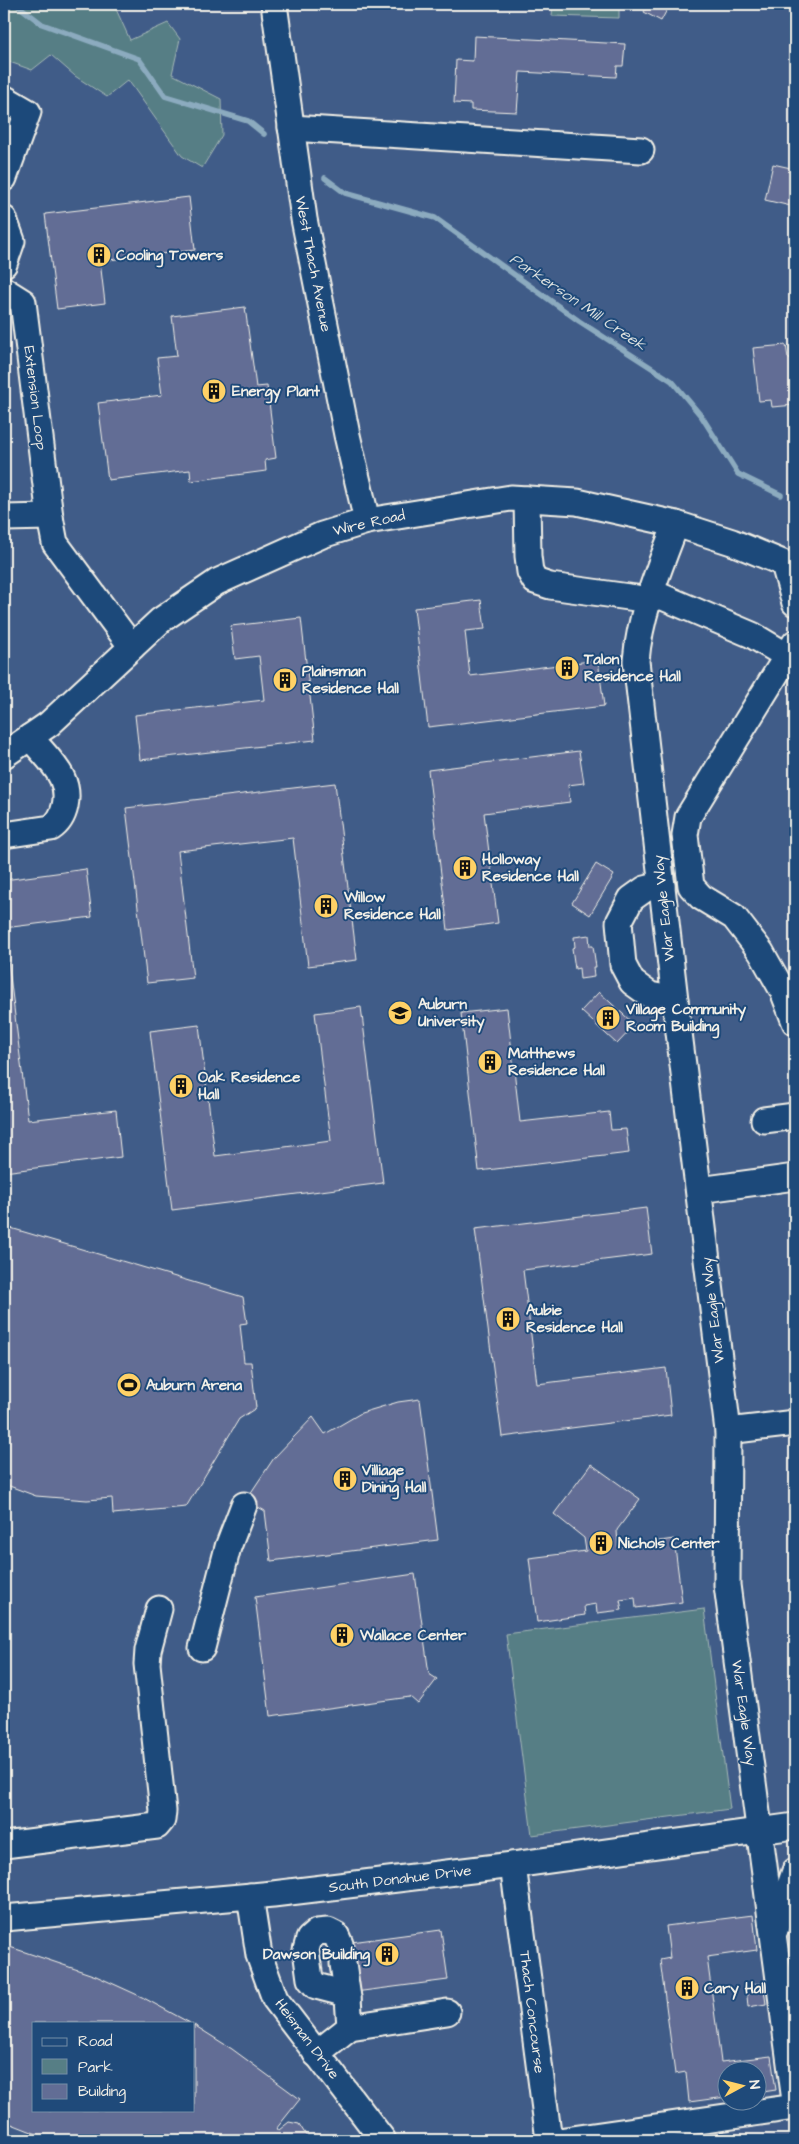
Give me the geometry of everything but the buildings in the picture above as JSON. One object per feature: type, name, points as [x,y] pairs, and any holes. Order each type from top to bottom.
[{"type":"street","name":"West Thach Avenue","points":[[274,4],[304,219],[346,435],[367,521]]},
{"type":"street","points":[[4,98],[28,112],[4,178]]},
{"type":"street","points":[[290,128],[641,150]]},
{"type":"street","points":[[4,220],[12,241],[4,264]]},
{"type":"street","name":"Extension Loop","points":[[4,290],[23,302],[50,516],[55,542],[132,647]]},
{"type":"street","name":"Wire Road","points":[[4,755],[49,724],[160,620],[217,582],[322,535],[367,521],[511,498],[577,502],[676,524],[732,542],[790,566]]},
{"type":"street","points":[[526,499],[528,556],[530,572],[535,581],[550,586],[636,598],[649,597],[791,650],[688,817],[685,835],[691,886],[701,897],[734,917],[765,960],[783,991],[795,1022]]},
{"type":"street","points":[[4,518],[50,516]]},
{"type":"street","name":"War Eagle Way","points":[[676,524],[649,597],[638,636],[636,661],[728,1431],[727,1585],[795,2101]]},
{"type":"street","points":[[790,566],[795,603]]},
{"type":"street","points":[[4,834],[51,828],[57,824],[63,814],[66,801],[62,777],[30,738]]},
{"type":"street","points":[[662,886],[645,889],[631,899],[619,922],[623,964],[632,982],[650,995],[675,1000]]},
{"type":"street","points":[[764,1120],[795,1116]]},
{"type":"street","points":[[698,1190],[795,1177]]},
{"type":"street","points":[[728,1431],[795,1423]]},
{"type":"street","points":[[202,1648],[228,1547],[244,1505]]},
{"type":"street","points":[[4,1845],[157,1826],[162,1820],[163,1810],[147,1664],[148,1650],[159,1609]]},
{"type":"street","name":"South Donahue Drive","points":[[4,1918],[514,1874],[795,1826]]},
{"type":"street","points":[[773,1935],[795,1871]]},
{"type":"street","name":"Thach Concourse","points":[[514,1874],[549,2140]]},
{"type":"street","name":"Heisman Drive","points":[[250,1896],[259,1955],[275,1999],[383,2140]]},
{"type":"street","points":[[348,1998],[339,1992],[316,1986],[310,1979],[306,1950],[309,1939],[317,1932],[328,1931],[336,1935],[342,1954],[348,1998],[350,2027]]},
{"type":"street","points":[[316,2054],[350,2027],[447,2012]]},
{"type":"street","points":[[565,2140],[795,2107]]},
{"type":"shaded area","name":"Auburn University","points":[[4,4],[795,4],[795,2140],[4,2140]]},
{"type":"green space","points":[[4,4],[104,4],[115,7],[130,40],[168,23],[180,39],[172,74],[221,99],[222,135],[202,168],[182,156],[128,80],[107,97],[75,76],[51,55],[32,70],[4,60]]},
{"type":"green space","points":[[553,4],[619,4],[619,18],[552,16]]},
{"type":"green space","points":[[704,1609],[730,1809],[532,1835],[506,1634]]},
{"type":"waterway","name":"Parkerson Mill Creek","points":[[16,4],[42,24],[139,59],[165,96],[248,121],[264,134]]},
{"type":"waterway","name":"Parkerson Mill Creek","points":[[325,178],[345,193],[435,218],[579,321],[672,381],[702,417],[738,474],[781,495]]},
{"type":"place","name":"Cooling Towers","points":[[99,255]]},
{"type":"place","name":"Energy Plant","points":[[214,391]]},
{"type":"place","name":"Talon Residence Hall","points":[[567,668]]},
{"type":"place","name":"Plainsman Residence Hall","points":[[285,680]]},
{"type":"place","name":"Holloway Residence Hall","points":[[465,868]]},
{"type":"place","name":"Willow Residence Hall","points":[[326,906]]},
{"type":"place","name":"Auburn University","points":[[400,1013]]},
{"type":"place","name":"Village Community Room Building","points":[[608,1018]]},
{"type":"place","name":"Matthews Residence Hall","points":[[490,1062]]},
{"type":"place","name":"Oak Residence Hall","points":[[181,1086]]},
{"type":"place","name":"Aubie Residence Hall","points":[[508,1319]]},
{"type":"place","name":"Auburn Arena","points":[[129,1385]]},
{"type":"place","name":"Villiage Dining Hall","points":[[345,1479]]},
{"type":"place","name":"Nichols Center","points":[[601,1543]]},
{"type":"place","name":"Wallace Center","points":[[342,1635]]},
{"type":"place","name":"Dawson Building","points":[[387,1954]]},
{"type":"place","name":"Cary Hall","points":[[687,1988]]}]
